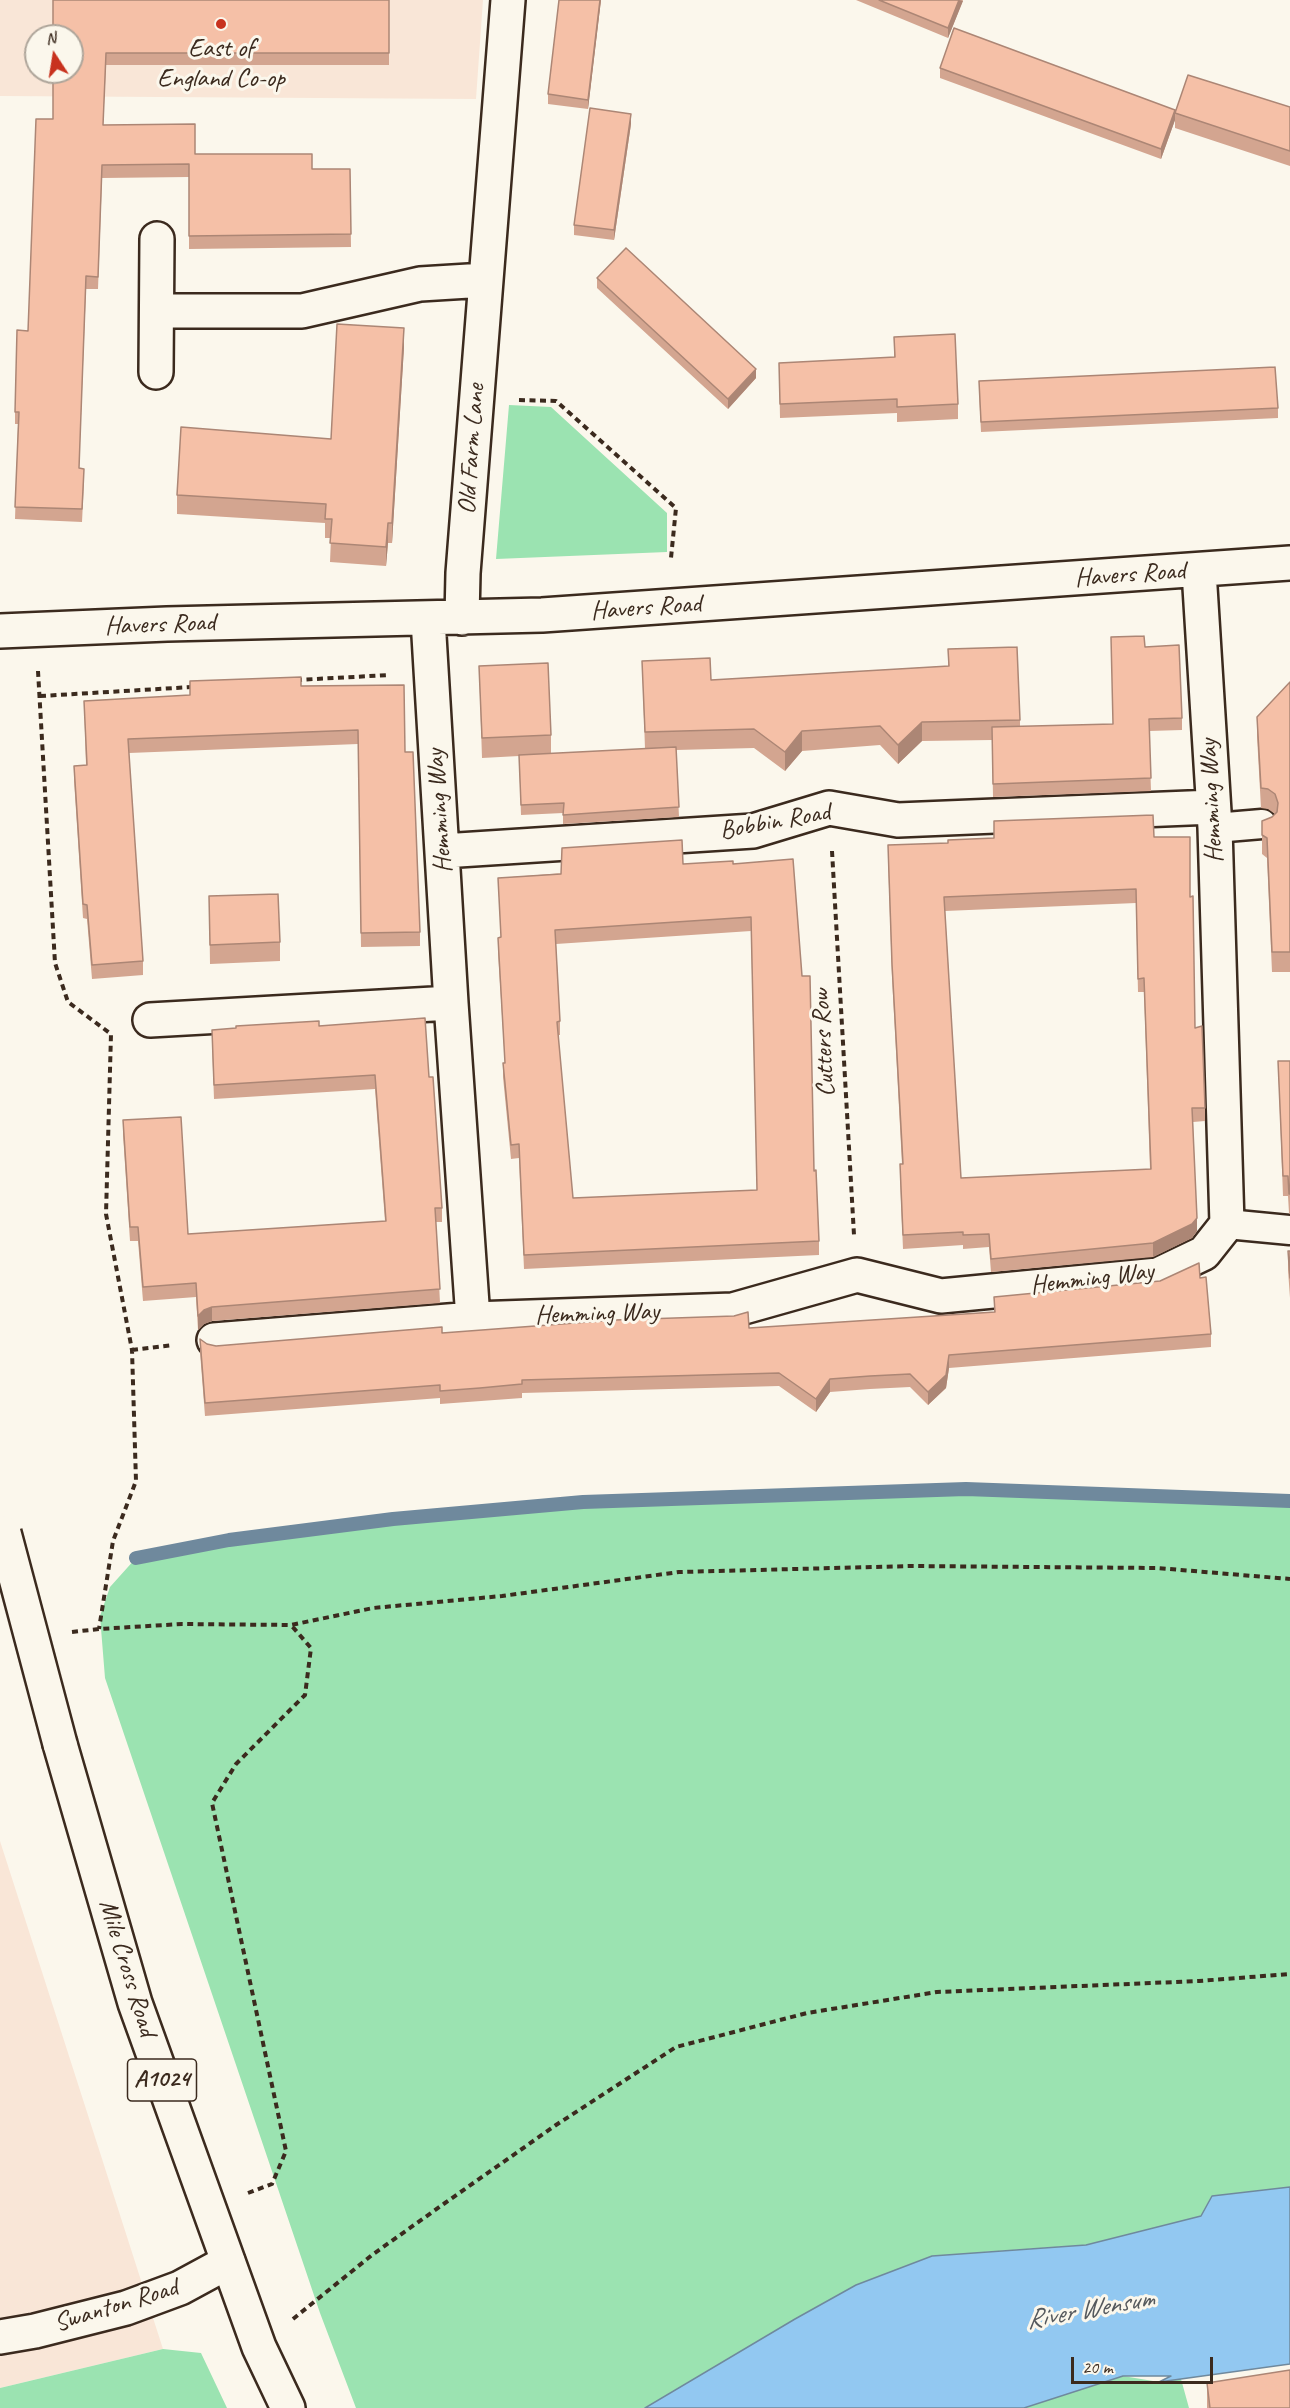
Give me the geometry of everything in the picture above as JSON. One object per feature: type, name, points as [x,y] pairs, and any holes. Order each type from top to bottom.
[{"type":"street","name":"Old Farm Lane","points":[[462,618],[463,573],[508,0]]},
{"type":"street","points":[[156,372],[157,239]]},
{"type":"street","points":[[157,311],[302,311],[420,284],[485,280]]},
{"type":"street","name":"Havers Road","points":[[0,631],[167,624],[554,615],[1290,563]]},
{"type":"street","name":"Hemming Way","points":[[214,1340],[473,1319],[733,1310],[857,1275],[941,1296],[1158,1275],[1204,1253],[1227,1224],[1214,817],[1199,570]]},
{"type":"street","name":"Hemming Way","points":[[428,619],[473,1319]]},
{"type":"street","name":"Bobbin Road","points":[[444,851],[753,831],[829,808],[898,820],[1214,817]]},
{"type":"street","points":[[150,1020],[451,1003]]},
{"type":"street","name":"Mile Cross Road","points":[[2,1525],[60,1744],[135,2003],[259,2347],[288,2408]]},
{"type":"street","name":"Swanton Road","points":[[0,2337],[35,2331],[126,2308],[180,2288],[228,2262]]},
{"type":"lane","points":[[1214,817],[1262,824]]},
{"type":"lane","points":[[1227,1224],[1290,1230]]},
{"type":"path","points":[[476,399],[556,401],[676,508],[671,558]]},
{"type":"path","points":[[34,631],[40,696],[55,963],[68,1002],[111,1034],[106,1214],[132,1350],[136,1481],[113,1541],[99,1629],[182,1624],[291,1625],[373,1608],[502,1596],[679,1572],[912,1566],[1157,1568],[1290,1579]]},
{"type":"path","points":[[288,681],[430,672]]},
{"type":"path","points":[[40,696],[194,687]]},
{"type":"path","name":"Cutters Row","points":[[829,808],[857,1275]]},
{"type":"path","points":[[208,2208],[272,2184],[286,2151],[213,1803],[236,1764],[305,1695],[311,1648],[291,1625]]},
{"type":"path","points":[[259,2347],[372,2254],[556,2125],[676,2047],[807,2013],[937,1992],[1199,1982],[1290,1974]]},
{"type":"shaded area","points":[[0,0],[483,0],[476,99],[0,96]]},
{"type":"shaded area","points":[[0,1841],[163,2349],[0,2388]]},
{"type":"green space","points":[[509,405],[551,407],[667,513],[667,552],[496,559]]},
{"type":"green space","points":[[966,1489],[1290,1501],[1290,2187],[1213,2196],[1202,2216],[1086,2245],[984,2252],[667,2395],[645,2408],[356,2408],[320,2313],[105,1678],[100,1616],[110,1587],[136,1558],[229,1540],[393,1519],[583,1502]]},
{"type":"green space","points":[[163,2349],[201,2353],[227,2408],[0,2408],[0,2388]]},
{"type":"green space","points":[[1123,2376],[1159,2382],[1181,2379],[1189,2408],[1024,2408]]},
{"type":"water","name":"River Wensum","points":[[1290,2187],[1290,2364],[1159,2382],[1171,2376],[1123,2376],[1024,2408],[645,2408],[856,2285],[932,2256],[1086,2245],[1201,2216],[1212,2196]]},
{"type":"building","points":[[53,0],[389,0],[389,53],[106,53],[103,125],[195,124],[195,154],[312,154],[312,169],[350,169],[351,234],[189,236],[189,164],[102,165],[98,277],[86,276],[79,468],[84,469],[82,509],[15,507],[19,412],[15,412],[17,330],[28,331],[36,119],[53,119],[53,84],[84,84],[84,24],[53,24]]},
{"type":"building","points":[[559,0],[600,0],[588,100],[548,94]]},
{"type":"building","points":[[879,0],[959,0],[948,28]]},
{"type":"building","points":[[954,28],[1175,110],[1161,149],[940,68]]},
{"type":"building","points":[[1188,75],[1290,107],[1290,151],[1175,113]]},
{"type":"building","points":[[590,108],[631,114],[614,230],[574,225]]},
{"type":"building","points":[[626,248],[756,369],[728,399],[597,278]]},
{"type":"building","points":[[337,324],[404,328],[392,523],[388,523],[386,547],[330,543],[332,519],[325,519],[326,504],[177,495],[181,427],[331,439]]},
{"type":"building","points":[[955,334],[958,404],[897,407],[897,399],[780,404],[779,363],[895,357],[894,337]]},
{"type":"building","points":[[1275,367],[1278,408],[981,422],[979,381]]},
{"type":"building","points":[[1144,636],[1145,647],[1179,645],[1182,718],[1149,719],[1151,778],[993,784],[992,727],[1113,724],[1111,637]]},
{"type":"building","points":[[1017,647],[1020,720],[922,722],[898,745],[880,726],[802,731],[785,752],[754,729],[645,732],[642,661],[710,658],[711,680],[949,666],[948,649]]},
{"type":"building","points":[[548,663],[551,735],[482,738],[479,666]]},
{"type":"building","points":[[301,677],[301,686],[404,685],[405,752],[413,752],[420,932],[361,933],[358,730],[128,739],[143,961],[92,965],[87,905],[83,904],[74,766],[87,765],[84,701],[190,695],[190,681]]},
{"type":"building","points":[[1290,682],[1290,952],[1272,952],[1267,838],[1262,835],[1262,821],[1277,812],[1278,803],[1275,794],[1268,789],[1261,788],[1257,717]]},
{"type":"building","points":[[676,747],[679,807],[563,815],[564,803],[521,805],[519,755]]},
{"type":"building","points":[[1153,815],[1154,837],[1190,837],[1195,1028],[1202,1026],[1205,1108],[1192,1108],[1197,1218],[1192,1224],[1153,1243],[991,1259],[989,1234],[963,1235],[963,1232],[903,1235],[900,1164],[903,1164],[888,845],[948,843],[948,840],[994,838],[994,821]],"holes":[[[1136,889],[1138,979],[1144,978],[1151,1169],[961,1178],[944,897]]]},
{"type":"building","points":[[682,840],[683,864],[733,861],[733,864],[793,859],[802,976],[810,976],[814,1171],[816,1170],[819,1241],[524,1255],[519,1144],[511,1145],[503,1063],[505,1063],[498,938],[501,937],[498,878],[561,874],[562,848]],"holes":[[[751,917],[757,1190],[573,1198],[557,1022],[560,1021],[555,930]]]},
{"type":"building","points":[[278,894],[280,942],[210,945],[209,896]]},
{"type":"building","points":[[425,1018],[429,1077],[433,1077],[442,1208],[435,1208],[440,1289],[212,1307],[204,1310],[198,1316],[196,1283],[143,1287],[138,1227],[130,1227],[123,1120],[181,1117],[188,1234],[386,1221],[375,1075],[214,1085],[212,1030],[236,1028],[236,1026],[319,1021],[319,1026]]},
{"type":"building","points":[[1278,1061],[1290,1061],[1290,1194],[1288,1176],[1283,1176]]},
{"type":"building","points":[[1288,1251],[1290,1251],[1290,1278]]},
{"type":"building","points":[[1199,1263],[1200,1278],[1206,1277],[1211,1334],[949,1355],[946,1375],[928,1392],[910,1374],[870,1376],[830,1379],[816,1399],[779,1373],[522,1380],[522,1384],[440,1391],[440,1385],[205,1403],[200,1339],[216,1346],[442,1327],[442,1333],[615,1320],[734,1316],[748,1312],[749,1328],[995,1312],[994,1297],[1160,1281]]},
{"type":"building","points":[[1290,2370],[1290,2408],[1210,2408],[1207,2383]]},
{"type":"waterway","points":[[136,1558],[229,1540],[393,1519],[583,1502],[966,1489],[1290,1501]]},
{"type":"place","name":"East of England Co-op","points":[[221,24]]}]
